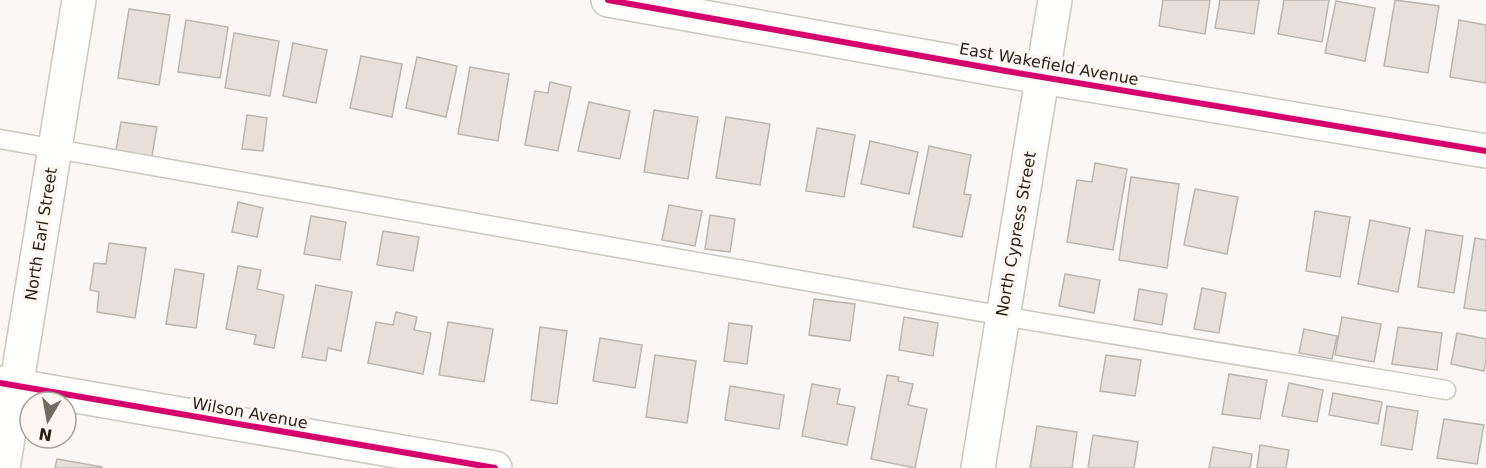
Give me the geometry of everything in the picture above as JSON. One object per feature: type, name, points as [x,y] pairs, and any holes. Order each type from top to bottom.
[{"type":"street","name":"North Earl Street","points":[[3,468],[8,385],[54,149],[79,0]]},
{"type":"street","name":"East Wakefield Avenue","points":[[608,0],[1042,77],[1486,151]]},
{"type":"street","name":"North Cypress Street","points":[[978,468],[1055,0]]},
{"type":"street","name":"Wilson Avenue","points":[[8,385],[495,468]]},
{"type":"lane","points":[[0,139],[1002,315],[1446,390]]},
{"type":"building","points":[[1163,0],[1210,0],[1205,34],[1159,26]]},
{"type":"building","points":[[1220,0],[1259,0],[1254,34],[1215,28]]},
{"type":"building","points":[[1284,0],[1329,0],[1322,42],[1278,34]]},
{"type":"building","points":[[1395,0],[1439,6],[1428,73],[1384,66]]},
{"type":"building","points":[[1336,1],[1375,8],[1365,61],[1325,53]]},
{"type":"building","points":[[129,9],[170,15],[159,85],[118,78]]},
{"type":"building","points":[[186,20],[228,27],[220,78],[178,72]]},
{"type":"building","points":[[1459,20],[1486,25],[1486,83],[1450,77]]},
{"type":"building","points":[[234,33],[279,41],[270,96],[225,88]]},
{"type":"building","points":[[293,43],[327,50],[316,103],[283,96]]},
{"type":"building","points":[[361,56],[402,64],[392,117],[350,108]]},
{"type":"building","points":[[417,57],[457,66],[446,117],[406,108]]},
{"type":"building","points":[[470,67],[509,74],[498,141],[458,134]]},
{"type":"building","points":[[550,82],[571,87],[558,151],[525,145],[535,91],[548,93]]},
{"type":"building","points":[[589,102],[630,111],[620,159],[578,151]]},
{"type":"building","points":[[654,110],[698,117],[688,179],[644,172]]},
{"type":"building","points":[[247,115],[267,118],[263,151],[242,149]]},
{"type":"building","points":[[726,117],[770,124],[760,185],[716,178]]},
{"type":"building","points":[[121,122],[157,127],[151,162],[115,156]]},
{"type":"building","points":[[817,128],[855,135],[844,197],[806,191]]},
{"type":"building","points":[[870,141],[918,152],[909,194],[861,184]]},
{"type":"building","points":[[929,146],[971,155],[964,194],[971,195],[962,237],[913,227]]},
{"type":"building","points":[[1095,163],[1127,169],[1113,250],[1067,242],[1077,180],[1092,182]]},
{"type":"building","points":[[1131,177],[1179,184],[1167,268],[1119,260]]},
{"type":"building","points":[[1195,189],[1238,197],[1227,254],[1184,245]]},
{"type":"building","points":[[238,202],[263,208],[257,237],[232,232]]},
{"type":"building","points":[[669,205],[702,211],[695,246],[662,240]]},
{"type":"building","points":[[1315,211],[1350,217],[1340,277],[1306,271]]},
{"type":"building","points":[[710,215],[735,219],[730,252],[705,249]]},
{"type":"building","points":[[311,216],[346,222],[340,260],[304,254]]},
{"type":"building","points":[[1370,220],[1410,228],[1398,292],[1358,284]]},
{"type":"building","points":[[1426,230],[1463,236],[1454,293],[1418,287]]},
{"type":"building","points":[[383,231],[419,237],[413,271],[377,265]]},
{"type":"building","points":[[1475,238],[1486,240],[1486,311],[1464,308]]},
{"type":"building","points":[[109,243],[146,248],[135,318],[97,312],[99,292],[90,290],[94,263],[106,264]]},
{"type":"building","points":[[238,266],[261,270],[257,289],[284,295],[274,348],[254,344],[256,335],[226,329]]},
{"type":"building","points":[[175,269],[204,274],[196,328],[166,324]]},
{"type":"building","points":[[1065,274],[1100,280],[1094,313],[1059,306]]},
{"type":"building","points":[[316,285],[352,292],[341,351],[328,348],[326,361],[302,357]]},
{"type":"building","points":[[1202,288],[1226,293],[1219,333],[1194,329]]},
{"type":"building","points":[[1139,289],[1167,294],[1162,325],[1134,320]]},
{"type":"building","points":[[814,299],[855,304],[850,341],[809,335]]},
{"type":"building","points":[[396,312],[417,317],[414,330],[431,333],[423,374],[368,363],[376,322],[393,325]]},
{"type":"building","points":[[904,317],[938,323],[933,356],[899,350]]},
{"type":"building","points":[[1342,317],[1381,324],[1374,362],[1335,355]]},
{"type":"building","points":[[448,322],[493,329],[484,382],[439,375]]},
{"type":"building","points":[[729,323],[752,326],[747,364],[724,361]]},
{"type":"building","points":[[540,327],[567,331],[557,404],[531,400]]},
{"type":"building","points":[[1398,327],[1442,333],[1437,370],[1392,364]]},
{"type":"building","points":[[1304,329],[1337,336],[1332,359],[1299,353]]},
{"type":"building","points":[[1457,333],[1486,339],[1484,371],[1451,364]]},
{"type":"building","points":[[600,338],[642,345],[635,388],[593,381]]},
{"type":"building","points":[[655,355],[696,361],[687,423],[646,417]]},
{"type":"building","points":[[1106,355],[1141,360],[1135,396],[1100,391]]},
{"type":"building","points":[[1229,374],[1267,380],[1260,419],[1222,414]]},
{"type":"building","points":[[887,375],[899,377],[898,381],[913,384],[908,405],[927,409],[915,468],[871,459]]},
{"type":"building","points":[[1289,383],[1323,390],[1317,422],[1282,416]]},
{"type":"building","points":[[812,384],[840,389],[837,404],[855,407],[847,445],[802,436]]},
{"type":"building","points":[[730,386],[784,395],[779,429],[725,420]]},
{"type":"building","points":[[1333,393],[1382,402],[1378,424],[1329,415]]},
{"type":"building","points":[[1387,406],[1418,411],[1412,450],[1381,445]]},
{"type":"building","points":[[1444,419],[1484,425],[1477,464],[1437,458]]},
{"type":"building","points":[[1037,426],[1077,432],[1072,468],[1030,468]]},
{"type":"building","points":[[1093,435],[1138,442],[1134,468],[1088,468]]},
{"type":"building","points":[[1260,445],[1289,450],[1286,468],[1257,468]]},
{"type":"building","points":[[1213,447],[1252,454],[1250,468],[1209,468]]},
{"type":"building","points":[[57,459],[102,467],[102,468],[55,468]]},
{"type":"cycle path","points":[[608,0],[1006,71],[1486,151]]},
{"type":"cycle path","points":[[0,383],[495,468]]}]
